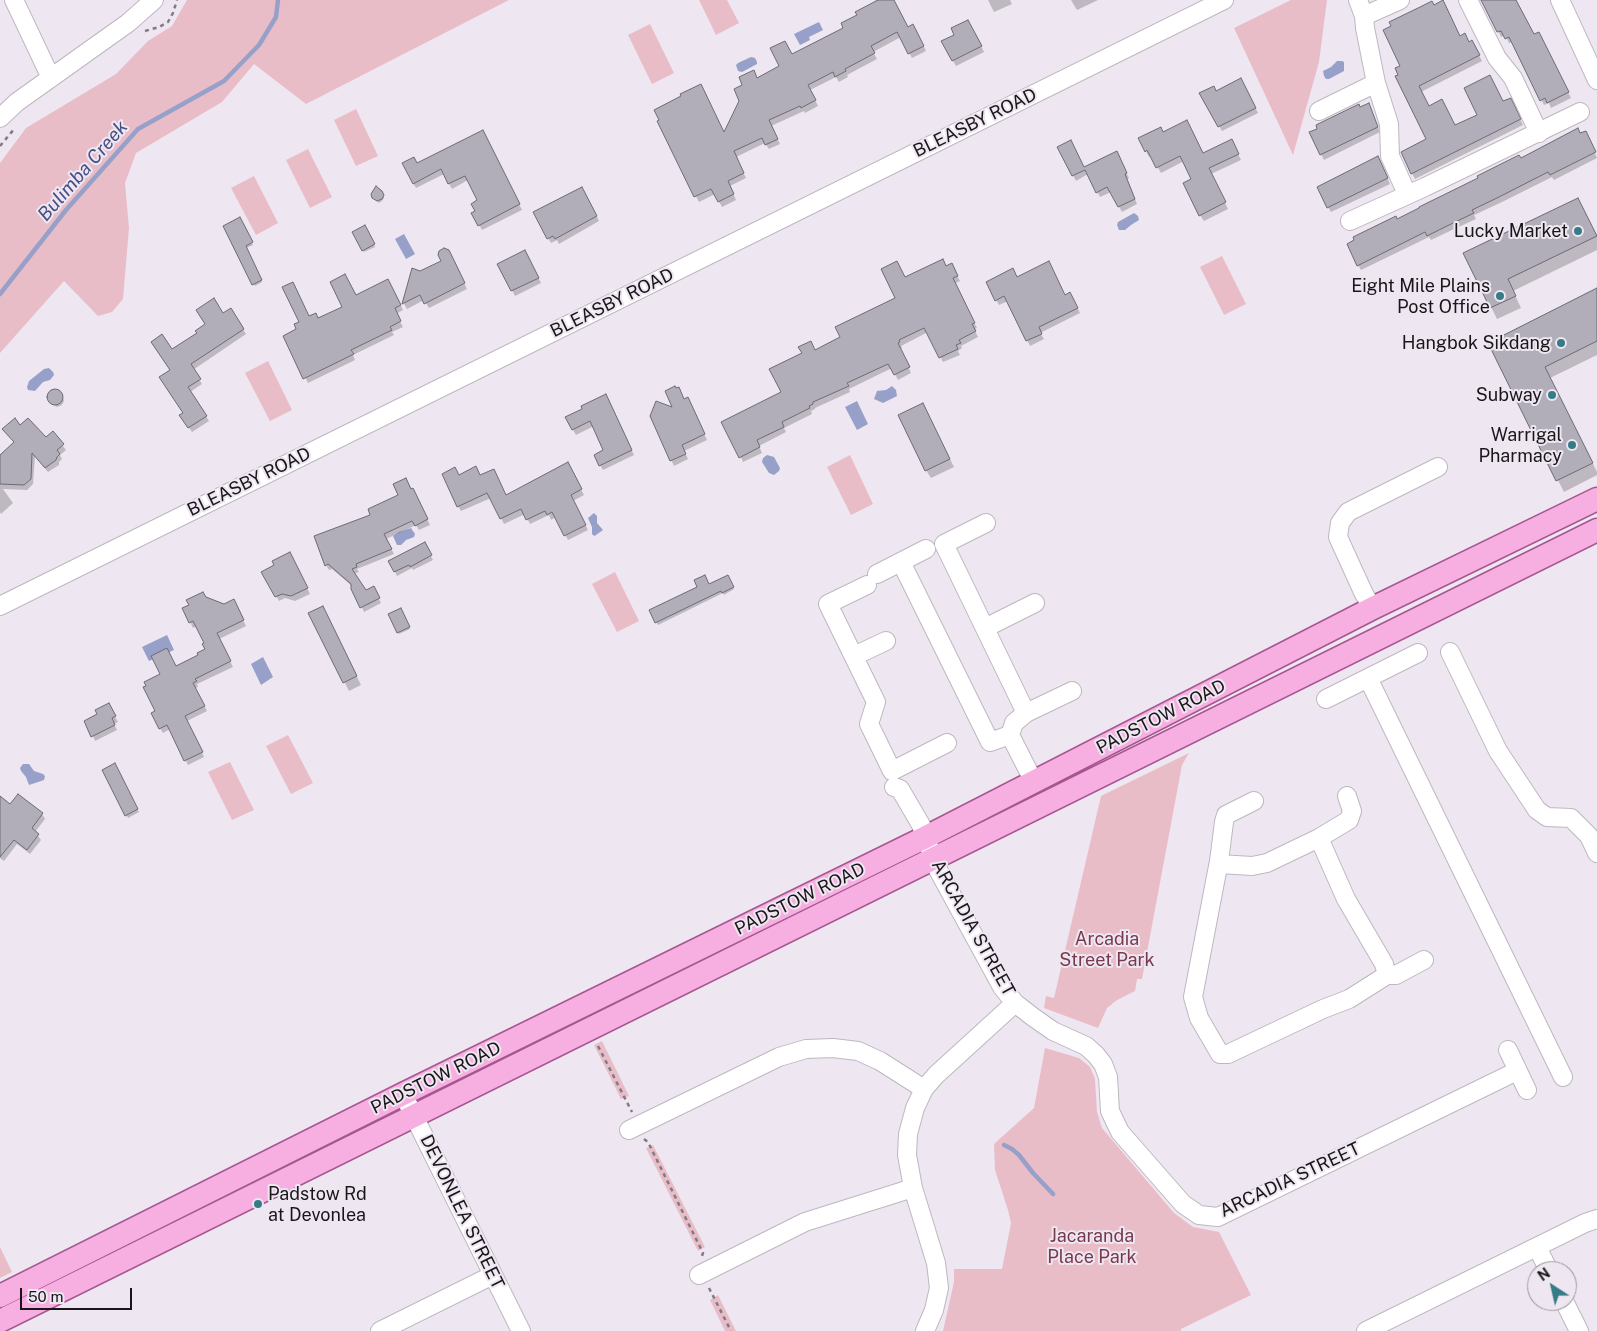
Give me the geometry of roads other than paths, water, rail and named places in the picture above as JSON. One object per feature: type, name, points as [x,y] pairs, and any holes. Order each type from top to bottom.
[{"type":"main road","name":"PADSTOW ROAD","points":[[0,1296],[403,1094],[926,837],[1373,608],[1597,499]]},
{"type":"main road","name":"PADSTOW ROAD","points":[[0,1320],[1597,530]]},
{"type":"street","points":[[14,0],[51,78]]},
{"type":"street","points":[[0,118],[17,102],[128,23],[154,0]]},
{"type":"street","name":"BLEASBY ROAD","points":[[0,606],[1224,0]]},
{"type":"street","points":[[1400,0],[1361,8],[1376,83],[1390,124],[1390,156],[1407,194]]},
{"type":"street","points":[[1468,0],[1497,58],[1513,78],[1539,133]]},
{"type":"street","points":[[1560,0],[1597,80]]},
{"type":"street","points":[[1319,111],[1376,83]]},
{"type":"street","points":[[1350,221],[1580,112]]},
{"type":"street","points":[[1373,608],[1364,594],[1338,537],[1340,524],[1348,512],[1438,467]]},
{"type":"street","points":[[986,523],[944,544],[1026,713]]},
{"type":"street","points":[[926,549],[828,604],[876,702],[870,724],[892,771],[947,743]]},
{"type":"street","points":[[901,562],[990,742],[1010,735]]},
{"type":"street","points":[[985,628],[1034,603]]},
{"type":"street","points":[[854,656],[886,641]]},
{"type":"street","points":[[1450,652],[1498,751],[1537,810],[1547,817],[1571,818],[1588,836],[1597,853]]},
{"type":"street","points":[[1326,699],[1418,653]]},
{"type":"street","points":[[1368,678],[1563,1077]]},
{"type":"street","points":[[1034,782],[1010,735],[1014,723],[1026,713],[1072,691]]},
{"type":"street","name":"ARCADIA STREET","points":[[894,787],[900,789],[904,795],[926,837],[937,868],[1002,987],[1015,1003],[1053,1031],[1086,1046],[1096,1055],[1103,1064],[1108,1078],[1110,1112],[1120,1132],[1183,1204],[1199,1215],[1218,1217],[1518,1071]]},
{"type":"street","points":[[1219,864],[1252,866],[1267,863],[1319,838],[1349,820],[1352,812],[1347,796]]},
{"type":"street","points":[[1254,801],[1226,816],[1224,822],[1219,864],[1193,997],[1199,1018],[1220,1054],[1228,1054],[1323,1009],[1349,999],[1388,975],[1396,975],[1424,960]]},
{"type":"street","points":[[1319,838],[1346,899],[1384,964],[1388,975]]},
{"type":"street","points":[[924,1331],[934,1310],[939,1288],[936,1263],[913,1188],[907,1155],[908,1134],[914,1108],[924,1089],[936,1076],[1015,1003]]},
{"type":"street","points":[[630,1130],[779,1057],[806,1049],[833,1048],[858,1051],[880,1061],[924,1089]]},
{"type":"street","points":[[1508,1050],[1527,1090]]},
{"type":"street","name":"DEVONLEA STREET","points":[[403,1094],[521,1331]]},
{"type":"street","points":[[699,1275],[805,1222],[913,1188]]},
{"type":"street","points":[[1366,1331],[1597,1219]]},
{"type":"street","points":[[1537,1247],[1544,1261]]},
{"type":"street","points":[[380,1331],[494,1275]]},
{"type":"street","points":[[1569,1311],[1579,1331]]},
{"type":"water","points":[[819,22],[823,30],[809,37],[810,40],[800,45],[794,34]]},
{"type":"water","points":[[751,57],[755,58],[757,64],[742,72],[738,71],[736,65]]},
{"type":"water","points":[[1337,61],[1344,62],[1344,71],[1326,79],[1323,71]]},
{"type":"water","points":[[1134,213],[1138,216],[1139,220],[1125,230],[1119,230],[1118,222]]},
{"type":"water","points":[[404,234],[415,254],[406,259],[395,239]]},
{"type":"water","points":[[49,368],[54,375],[50,380],[43,382],[35,391],[28,390],[29,381],[44,369]]},
{"type":"water","points":[[892,386],[896,390],[897,396],[883,403],[874,399],[877,391],[886,390]]},
{"type":"water","points":[[857,401],[868,424],[857,430],[845,407]]},
{"type":"water","points":[[767,455],[774,457],[780,468],[774,475],[769,473],[762,462],[763,458]]},
{"type":"water","points":[[594,513],[597,516],[597,523],[603,530],[594,536],[588,518]]},
{"type":"water","points":[[411,528],[415,534],[414,537],[406,540],[401,545],[397,545],[393,536]]},
{"type":"water","points":[[167,635],[174,650],[149,661],[142,647]]},
{"type":"water","points":[[263,657],[273,677],[261,685],[251,664]]},
{"type":"water","points":[[23,764],[29,764],[34,771],[43,774],[45,776],[44,780],[29,785],[20,768]]},
{"type":"waterway","name":"Bulimba Creek","points":[[0,294],[66,210],[138,129],[224,81],[259,45],[276,17],[278,0]]},
{"type":"waterway","points":[[1004,1145],[1019,1155],[1053,1194]]},
{"type":"place","name":"Lucky Market","points":[[1578,231]]},
{"type":"place","name":"Eight Mile Plains Post Office","points":[[1500,296]]},
{"type":"place","name":"Hangbok Sikdang","points":[[1561,343]]},
{"type":"place","name":"Subway","points":[[1552,395]]},
{"type":"place","name":"Warrigal Pharmacy","points":[[1572,445]]},
{"type":"place","name":"Padstow Rd at Devonlea","points":[[258,1204]]},
{"type":"park label","name":"Arcadia Street Park","points":[[1107,950]]},
{"type":"park label","name":"Jacaranda Place Park","points":[[1092,1246]]}]
